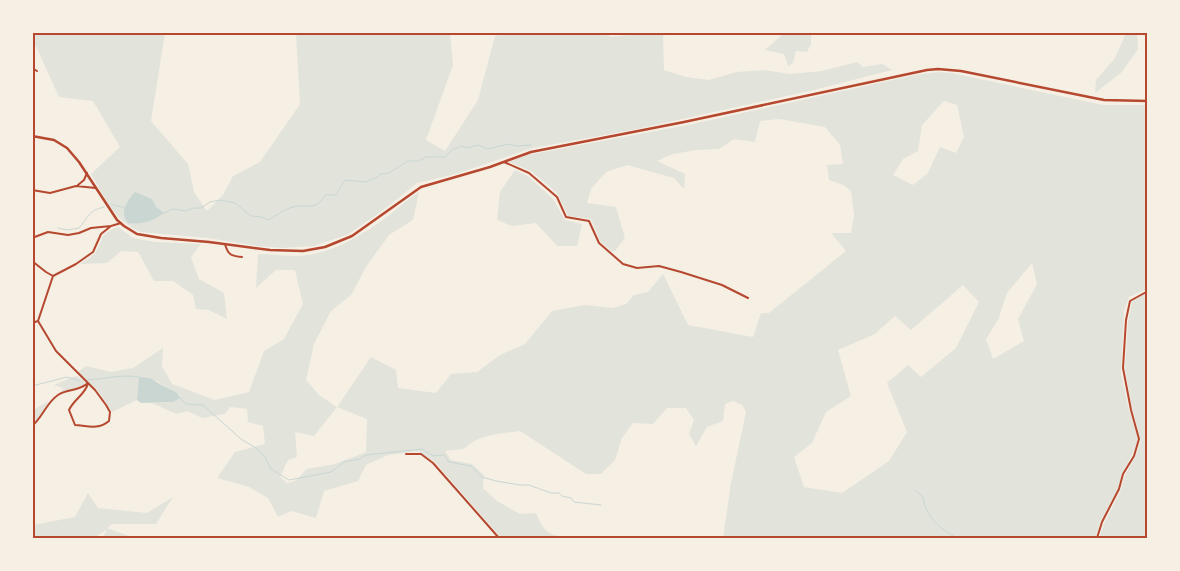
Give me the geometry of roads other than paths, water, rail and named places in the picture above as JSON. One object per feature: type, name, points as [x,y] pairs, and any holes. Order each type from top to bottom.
[{"type":"street","points":[[32,68],[37,71]]},
{"type":"street","points":[[32,136],[50,139],[64,145],[87,174],[108,208],[131,231],[141,235],[284,251],[303,251],[325,247],[357,234],[418,188],[531,152],[684,122],[914,72],[938,69],[977,74],[1104,100],[1148,101]]},
{"type":"street","points":[[504,162],[529,173],[557,197],[566,217],[589,221],[599,243],[623,264],[637,268],[659,266],[722,285],[748,298]]},
{"type":"street","points":[[76,186],[87,174]]},
{"type":"street","points":[[32,190],[50,193],[76,186],[96,188]]},
{"type":"street","points":[[32,238],[48,232],[68,235],[91,228],[121,223]]},
{"type":"street","points":[[88,383],[87,390],[72,403],[70,410],[75,425],[102,426],[109,422],[110,412],[95,390],[88,383],[56,351],[38,321],[53,276],[76,264],[93,252],[102,234],[111,226]]},
{"type":"street","points":[[225,244],[227,252],[232,256],[242,257]]},
{"type":"street","points":[[32,261],[53,276]]},
{"type":"street","points":[[1097,538],[1102,522],[1120,490],[1123,474],[1134,456],[1139,440],[1124,382],[1123,358],[1126,320],[1130,301],[1148,291]]},
{"type":"street","points":[[32,323],[38,321]]},
{"type":"street","points":[[32,426],[41,419],[50,402],[59,394],[81,389],[88,383]]},
{"type":"street","points":[[406,454],[421,454],[433,463],[499,538]]},
{"type":"waterway","points":[[164,213],[173,209],[185,211],[201,208],[210,202],[220,200],[235,203],[251,216],[262,217],[268,220],[290,208],[315,205],[325,195],[336,195],[345,180],[365,182],[381,174],[389,173],[408,161],[419,161],[426,157],[445,157],[452,150],[461,146],[467,148],[478,145],[487,149],[509,144],[516,146],[531,145]]},
{"type":"waterway","points":[[111,204],[125,208]]},
{"type":"waterway","points":[[58,228],[67,230],[79,228],[91,213],[104,207]]},
{"type":"waterway","points":[[87,380],[120,376],[139,377]]},
{"type":"waterway","points":[[32,386],[67,377],[80,381]]},
{"type":"waterway","points":[[180,398],[186,404],[203,405],[241,439],[256,448],[265,457],[271,469],[289,480],[331,472],[344,462],[359,459],[366,455],[422,449],[433,456],[444,455],[449,462],[471,466],[482,477],[496,481],[529,485],[551,493],[559,493],[562,496],[571,498],[574,502],[601,505]]},
{"type":"waterway","points":[[916,491],[923,497],[924,504],[935,522],[957,538]]}]
